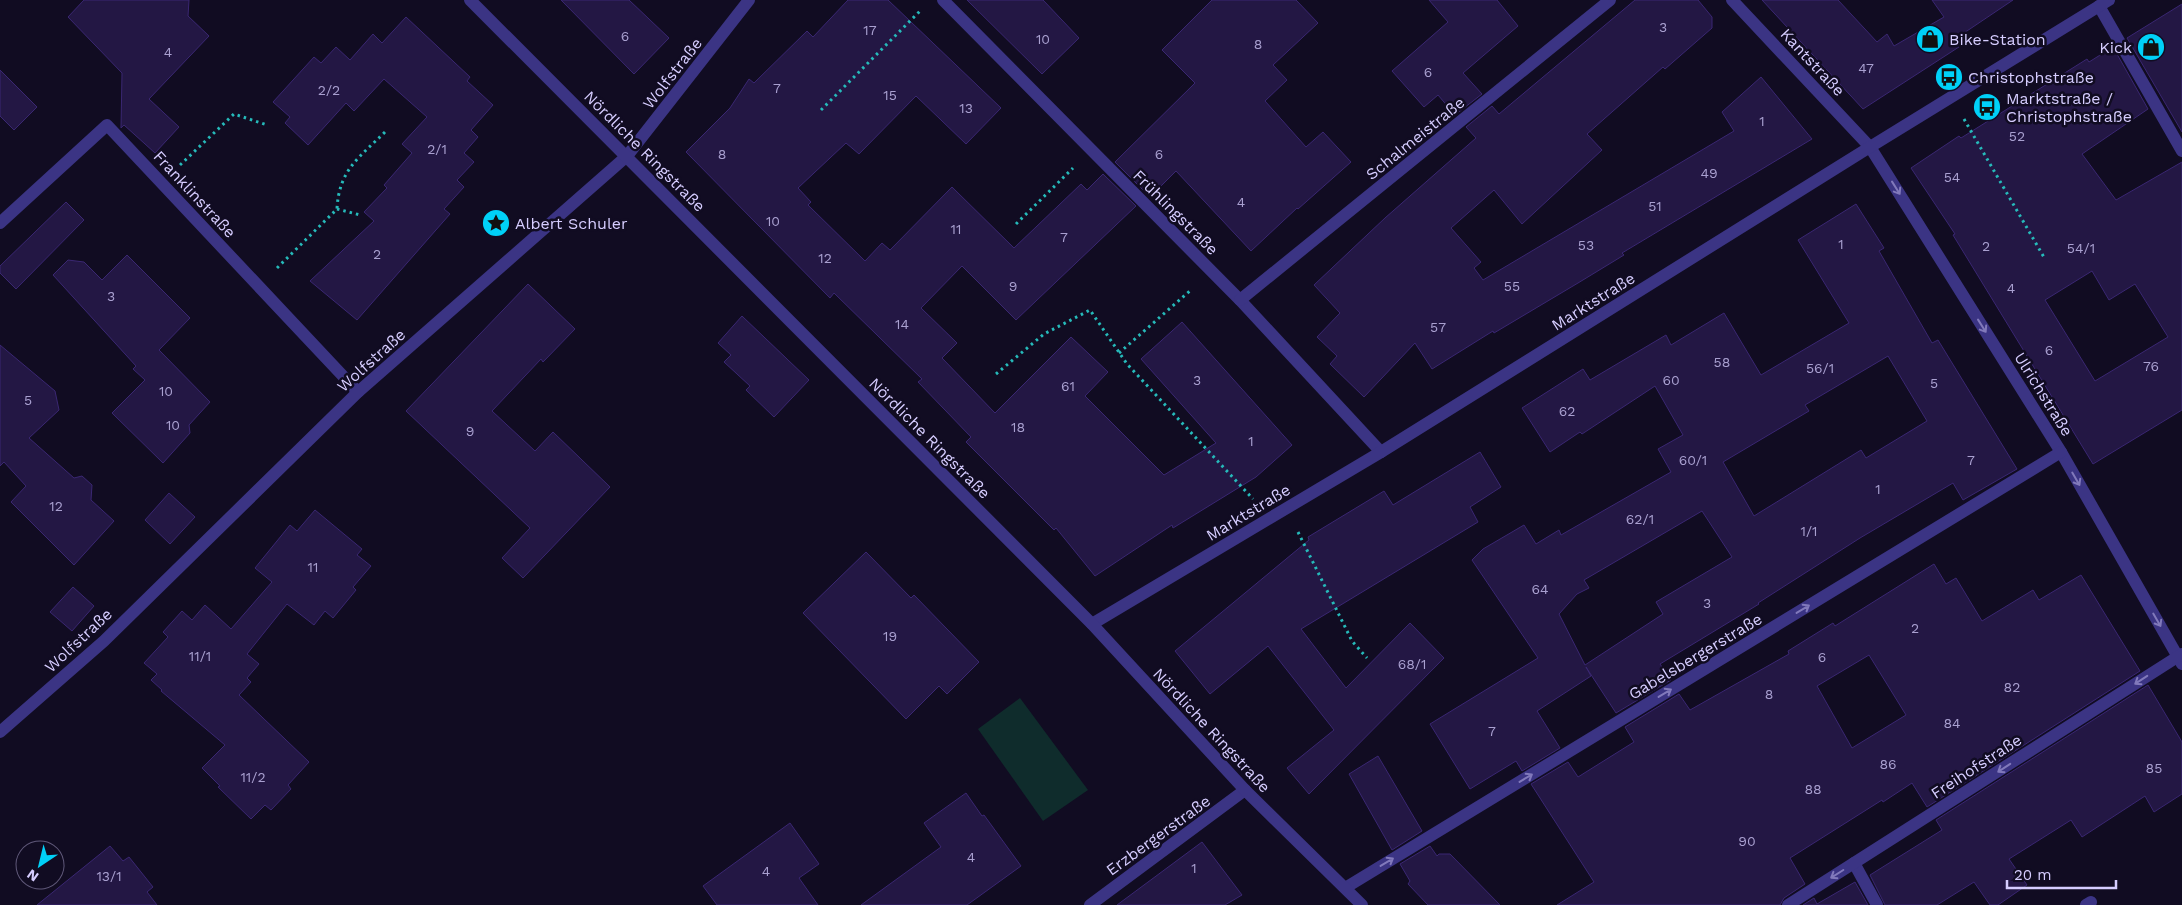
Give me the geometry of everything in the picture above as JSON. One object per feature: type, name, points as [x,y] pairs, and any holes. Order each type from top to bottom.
[{"type":"street","name":"Nördliche Ringstraße","points":[[470,0],[1092,624],[1245,790],[1362,905]]},
{"type":"street","name":"Wolfstraße","points":[[0,732],[104,640],[358,392],[627,156],[749,0]]},
{"type":"street","name":"Frühlingstraße","points":[[943,0],[1240,300],[1382,452]]},
{"type":"street","name":"Schalmeistraße","points":[[1240,300],[1610,0]]},
{"type":"street","name":"Kantstraße","points":[[1732,0],[1870,147]]},
{"type":"street","name":"Marktstraße","points":[[1092,624],[1382,452],[2104,3]]},
{"type":"street","points":[[2104,3],[2182,150]]},
{"type":"street","name":"Franklinstraße","points":[[0,223],[107,125],[358,392]]},
{"type":"street","name":"Ulrichstraße","points":[[1870,147],[2061,452],[2181,658]]},
{"type":"street","name":"Gabelsbergerstraße","points":[[1345,888],[2061,452]]},
{"type":"street","name":"Freihofstraße","points":[[1788,905],[2181,658]]},
{"type":"street","name":"Erzbergerstraße","points":[[1090,905],[1245,790]]},
{"type":"street","points":[[1854,863],[1877,905]]},
{"type":"path","points":[[822,110],[924,7]]},
{"type":"path","points":[[1951,97],[2045,258]]},
{"type":"path","points":[[162,183],[234,114],[267,125]]},
{"type":"path","points":[[259,286],[337,208],[338,192],[347,170],[386,132]]},
{"type":"path","points":[[1016,224],[1091,150]]},
{"type":"path","points":[[337,208],[360,215]]},
{"type":"path","points":[[1119,353],[1212,272]]},
{"type":"path","points":[[996,374],[1044,334],[1090,310],[1119,353],[1270,518]]},
{"type":"path","points":[[1286,509],[1352,641],[1367,658]]},
{"type":"green space","points":[[1020,698],[1088,790],[1043,821],[978,729]]},
{"type":"building","points":[[84,0],[189,0],[188,16],[209,36],[149,99],[179,127],[155,153],[124,125],[121,128],[122,73],[68,17]]},
{"type":"building","points":[[561,0],[629,0],[669,38],[634,74]]},
{"type":"building","points":[[848,0],[888,0],[1001,108],[966,144],[916,96],[859,154],[846,143],[798,188],[811,202],[808,205],[865,261],[882,243],[890,250],[952,187],[1014,248],[1081,184],[1087,190],[1103,174],[1136,206],[1016,320],[962,266],[921,308],[957,343],[942,358],[995,413],[1071,337],[1108,372],[1085,396],[1164,475],[1216,443],[1141,359],[1182,322],[1292,445],[1256,477],[1173,528],[1172,525],[1095,576],[1056,528],[1054,530],[966,442],[971,437],[918,382],[922,379],[834,293],[830,298],[686,152],[730,108],[749,79],[754,83],[807,31],[813,37]]},
{"type":"building","points":[[967,0],[1043,0],[1079,38],[1042,74]]},
{"type":"building","points":[[1212,0],[1296,0],[1318,23],[1273,65],[1287,80],[1265,101],[1306,147],[1323,132],[1351,162],[1297,208],[1251,251],[1176,171],[1159,188],[1157,186],[1148,195],[1115,162],[1195,83],[1162,50]]},
{"type":"building","points":[[1429,0],[1497,0],[1518,26],[1463,73],[1482,94],[1455,115],[1438,95],[1424,107],[1392,71],[1448,22]]},
{"type":"building","points":[[1635,0],[1698,0],[1712,17],[1712,28],[1665,69],[1663,67],[1587,134],[1602,150],[1522,224],[1494,190],[1451,228],[1481,262],[1474,268],[1483,280],[1734,131],[1722,112],[1761,77],[1812,139],[1622,253],[1624,255],[1578,283],[1494,333],[1493,331],[1432,369],[1415,343],[1364,397],[1330,364],[1337,356],[1317,337],[1340,313],[1314,285],[1385,218],[1476,138],[1466,127],[1492,106],[1499,114]]},
{"type":"building","points":[[1762,0],[1838,0],[1877,42],[1887,34],[1894,46],[1944,17],[1932,0],[2013,0],[1958,37],[1962,45],[1863,109]]},
{"type":"building","points":[[2182,4],[2182,132],[2127,38]]},
{"type":"building","points":[[406,17],[470,77],[467,81],[493,105],[471,130],[478,137],[464,153],[474,162],[457,180],[464,187],[444,209],[450,214],[357,320],[310,281],[374,221],[364,212],[387,188],[384,185],[412,153],[402,144],[427,117],[384,79],[354,111],[346,103],[308,145],[285,123],[290,117],[273,102],[314,57],[321,63],[336,47],[350,60],[373,34],[382,43]]},
{"type":"building","points":[[2113,47],[2148,109],[2082,154],[2116,200],[2182,162],[2182,410],[2093,464],[1953,235],[1955,234],[1911,168],[1959,136],[1961,138],[2087,59],[2089,62]],"holes":[[[2092,271],[2109,300],[2135,284],[2168,337],[2095,381],[2045,300]]]},
{"type":"building","points":[[0,70],[37,107],[14,130],[0,116]]},
{"type":"building","points":[[66,202],[84,220],[16,289],[0,273],[0,266]]},
{"type":"building","points":[[1856,204],[1884,248],[1879,251],[1932,343],[1938,340],[2017,469],[1963,500],[1953,483],[1860,538],[1759,604],[1660,664],[1671,680],[1616,713],[1586,667],[1591,676],[1537,711],[1560,748],[1522,771],[1516,761],[1470,789],[1430,724],[1538,658],[1472,560],[1483,549],[1524,525],[1536,544],[1559,530],[1561,535],[1671,472],[1658,449],[1683,435],[1655,386],[1582,434],[1580,432],[1550,452],[1522,408],[1583,369],[1590,380],[1666,335],[1671,345],[1724,313],[1761,375],[1849,323],[1798,240]],"holes":[[[1888,356],[1927,421],[1866,458],[1861,450],[1754,516],[1723,462],[1809,411],[1805,405]],[[1702,511],[1732,557],[1656,602],[1663,614],[1585,665],[1559,614],[1577,594],[1589,588],[1584,580]]]},
{"type":"building","points":[[127,255],[190,318],[159,350],[210,402],[189,425],[190,433],[163,463],[112,413],[145,380],[133,369],[136,366],[53,275],[68,260],[84,262],[102,280]]},
{"type":"building","points":[[528,284],[575,329],[543,362],[541,359],[492,411],[535,451],[553,432],[610,487],[523,578],[502,558],[530,528],[406,411]]},
{"type":"building","points":[[742,316],[809,380],[774,417],[746,390],[750,386],[724,362],[731,355],[718,343]]},
{"type":"building","points":[[0,345],[55,391],[59,410],[29,438],[74,478],[82,476],[92,485],[91,500],[114,521],[74,565],[11,502],[26,486],[4,462],[0,466]]},
{"type":"building","points":[[1480,452],[1501,487],[1470,507],[1478,522],[1301,629],[1346,688],[1410,623],[1444,658],[1309,794],[1287,768],[1334,730],[1268,646],[1210,694],[1175,651],[1309,540],[1308,537],[1384,491],[1393,505]]},
{"type":"building","points":[[169,493],[195,517],[170,544],[145,520]]},
{"type":"building","points":[[315,510],[362,549],[357,555],[371,566],[353,587],[356,590],[333,618],[325,611],[314,625],[287,604],[247,654],[259,664],[247,678],[251,682],[239,695],[309,762],[288,785],[291,789],[271,810],[265,805],[251,819],[218,787],[220,786],[202,768],[225,745],[161,691],[151,680],[157,674],[144,663],[168,637],[163,632],[182,611],[192,620],[205,605],[231,629],[272,582],[255,568],[290,525],[297,531]]},
{"type":"building","points":[[866,552],[911,598],[914,595],[979,662],[947,694],[939,686],[906,719],[803,613]]},
{"type":"building","points":[[1934,564],[1946,584],[1956,578],[1982,621],[2033,590],[2039,600],[2081,575],[2140,671],[1927,807],[1912,783],[1790,858],[1805,884],[1784,898],[1780,905],[1557,905],[1594,882],[1531,784],[1568,762],[1578,777],[1634,742],[1625,727],[1679,694],[1690,710],[1789,654],[1788,651],[1833,623],[1835,626]],"holes":[[[1869,655],[1906,715],[1852,748],[1817,686]]]},
{"type":"building","points":[[73,587],[94,606],[72,631],[50,612]]},
{"type":"building","points":[[2148,685],[2182,742],[2182,794],[2154,812],[2145,796],[2082,837],[2071,820],[2009,859],[2027,885],[1998,905],[1990,905],[1974,882],[1937,905],[1885,905],[1870,875],[1942,830],[1936,820]]},
{"type":"building","points":[[1378,756],[1422,831],[1392,850],[1349,774]]},
{"type":"building","points":[[966,793],[1021,866],[967,905],[861,905],[941,847],[924,823]]},
{"type":"building","points":[[790,823],[819,864],[799,878],[818,905],[717,905],[703,886]]},
{"type":"building","points":[[1202,842],[1242,895],[1225,905],[1117,905]]},
{"type":"building","points":[[110,846],[123,861],[129,857],[153,887],[147,892],[157,905],[37,905],[56,890],[65,890],[65,882]]},
{"type":"building","points":[[1430,846],[1437,856],[1439,854],[1450,854],[1500,905],[1428,905],[1408,884],[1410,881],[1400,864]]},
{"type":"building","points":[[1855,882],[1868,905],[1803,905],[1814,898],[1817,904]]},
{"type":"place","name":"Bike-Station","points":[[1930,39]]},
{"type":"place","name":"Kick","points":[[2151,47]]},
{"type":"place","name":"Christophstraße","points":[[1949,77]]},
{"type":"place","name":"Marktstraße / Christophstraße","points":[[1987,107]]},
{"type":"place","name":"Albert Schuler","points":[[496,223]]}]
